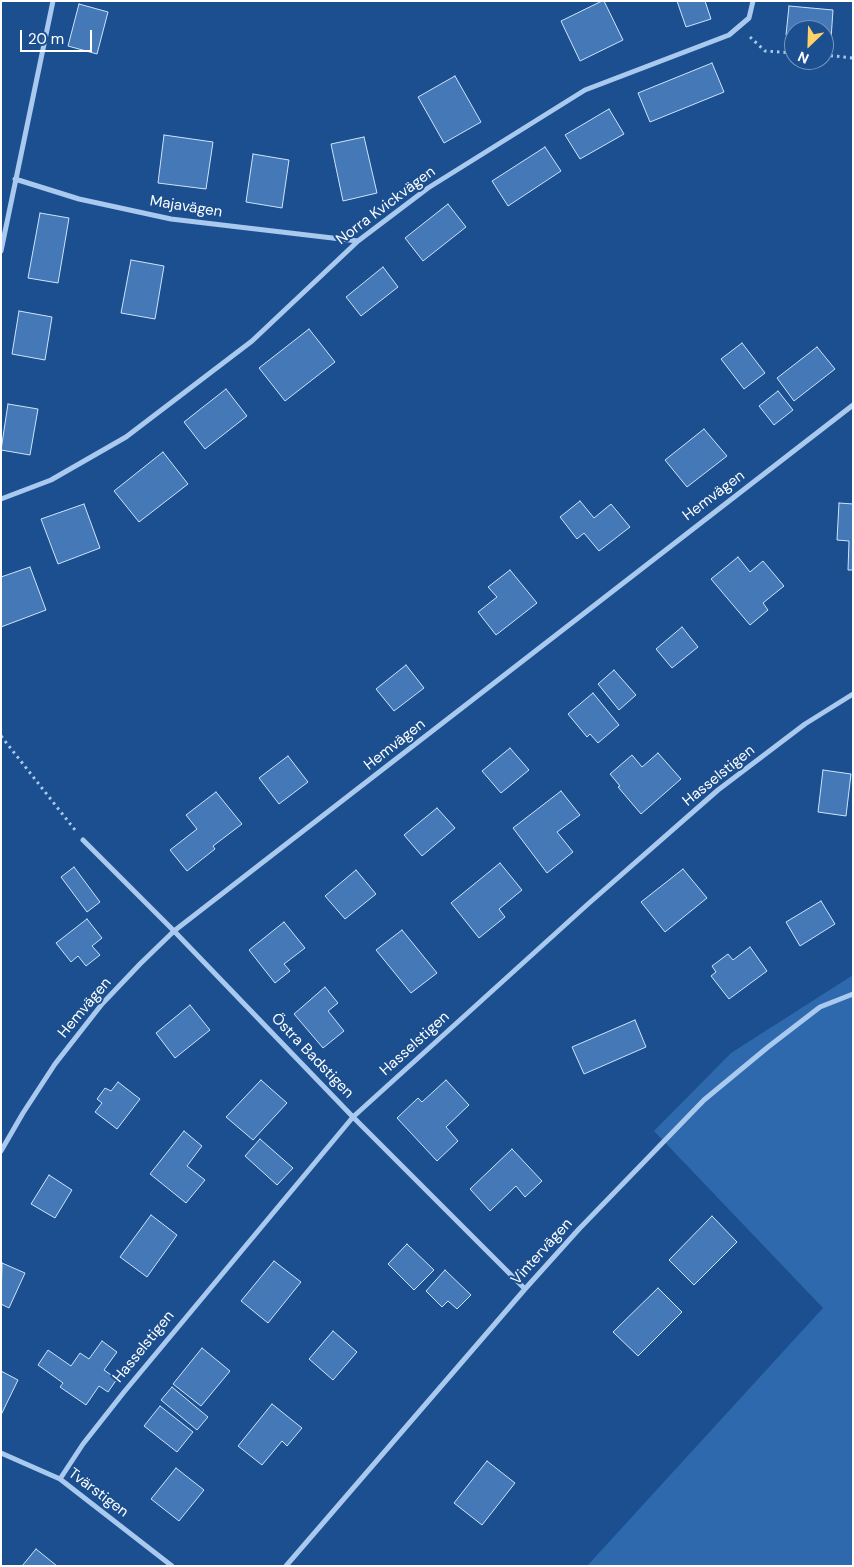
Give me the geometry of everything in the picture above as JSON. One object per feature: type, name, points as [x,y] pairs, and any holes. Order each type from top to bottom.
[{"type":"street","points":[[1,252],[53,1]]},
{"type":"street","name":"Norra Kvickvägen","points":[[1,499],[51,480],[126,437],[252,342],[358,241],[428,188],[585,90],[729,35],[749,18],[753,1]]},
{"type":"street","name":"Majavägen","points":[[15,179],[79,199],[171,219],[358,241]]},
{"type":"street","name":"Hemvägen","points":[[1,1152],[61,1056],[102,1004],[174,931],[853,405]]},
{"type":"street","name":"Hasselstigen","points":[[60,1479],[83,1444],[124,1392],[353,1116],[588,904],[718,790],[805,724],[853,694]]},
{"type":"street","name":"Östra Badstigen","points":[[83,840],[525,1289]]},
{"type":"street","name":"Vintervägen","points":[[286,1566],[525,1289],[579,1229],[704,1100],[820,1007],[853,994]]},
{"type":"street","name":"Tvärstigen","points":[[1,1453],[60,1479],[172,1566]]},
{"type":"path","points":[[738,27],[765,51],[784,52]]},
{"type":"path","points":[[834,56],[853,58]]},
{"type":"path","points":[[1,736],[83,840]]},
{"type":"shaded area","points":[[853,975],[853,1566],[587,1566],[823,1308],[654,1131],[731,1053]]},
{"type":"building","points":[[604,1],[623,40],[580,61],[561,21]]},
{"type":"building","points":[[677,1],[705,1],[711,19],[686,27]]},
{"type":"building","points":[[79,4],[108,12],[97,54],[68,46]]},
{"type":"building","points":[[789,6],[833,10],[832,20],[788,20]]},
{"type":"building","points":[[712,63],[724,92],[650,122],[638,93]]},
{"type":"building","points":[[455,76],[481,122],[444,143],[418,97]]},
{"type":"building","points":[[609,109],[624,134],[580,159],[565,135]]},
{"type":"building","points":[[164,135],[213,142],[206,189],[158,183]]},
{"type":"building","points":[[364,137],[377,193],[343,201],[331,144]]},
{"type":"building","points":[[545,147],[561,171],[508,206],[492,181]]},
{"type":"building","points":[[253,154],[289,160],[282,208],[246,202]]},
{"type":"building","points":[[448,204],[466,227],[423,261],[405,238]]},
{"type":"building","points":[[40,213],[69,218],[58,283],[28,278]]},
{"type":"building","points":[[131,260],[164,266],[155,319],[121,313]]},
{"type":"building","points":[[383,267],[398,287],[361,316],[346,297]]},
{"type":"building","points":[[19,311],[52,317],[45,360],[12,354]]},
{"type":"building","points":[[309,329],[335,362],[285,401],[259,368]]},
{"type":"building","points":[[742,343],[765,373],[744,389],[721,359]]},
{"type":"building","points":[[817,347],[835,369],[794,401],[777,378]]},
{"type":"building","points":[[226,389],[247,416],[205,449],[184,422]]},
{"type":"building","points":[[778,391],[793,410],[774,425],[759,406]]},
{"type":"building","points":[[8,404],[38,409],[30,455],[1,450]]},
{"type":"building","points":[[704,429],[727,456],[687,487],[665,460]]},
{"type":"building","points":[[163,452],[188,484],[139,522],[114,491]]},
{"type":"building","points":[[580,501],[594,518],[611,504],[630,527],[599,551],[584,533],[577,539],[560,517]]},
{"type":"building","points":[[839,503],[853,504],[853,570],[848,570],[849,541],[837,540]]},
{"type":"building","points":[[84,504],[100,548],[58,564],[41,519]]},
{"type":"building","points":[[738,557],[750,572],[763,561],[784,586],[763,603],[768,610],[750,625],[711,579]]},
{"type":"building","points":[[30,567],[46,610],[1,627],[1,577]]},
{"type":"building","points":[[510,570],[537,603],[496,635],[478,612],[497,597],[488,587]]},
{"type":"building","points":[[682,627],[698,647],[672,668],[656,649]]},
{"type":"building","points":[[406,665],[424,688],[394,711],[376,689]]},
{"type":"building","points":[[614,670],[636,695],[619,710],[598,684]]},
{"type":"building","points":[[593,693],[619,725],[598,743],[590,734],[587,737],[568,714]]},
{"type":"building","points":[[510,748],[529,770],[501,793],[482,771]]},
{"type":"building","points":[[658,753],[681,779],[641,814],[618,787],[620,786],[610,774],[632,755],[642,767]]},
{"type":"building","points":[[288,756],[308,782],[279,804],[259,778]]},
{"type":"building","points":[[823,770],[851,774],[846,816],[818,812]]},
{"type":"building","points":[[561,791],[580,815],[557,832],[573,852],[547,873],[513,828]]},
{"type":"building","points":[[216,792],[242,824],[213,846],[215,849],[187,871],[170,850],[197,829],[186,815]]},
{"type":"building","points":[[437,808],[455,828],[422,856],[404,835]]},
{"type":"building","points":[[500,863],[522,890],[499,909],[505,917],[479,938],[451,903]]},
{"type":"building","points":[[74,867],[100,902],[87,912],[61,877]]},
{"type":"building","points":[[683,869],[707,898],[665,932],[641,902]]},
{"type":"building","points":[[356,870],[376,894],[345,919],[325,896]]},
{"type":"building","points":[[821,901],[835,924],[800,946],[786,922]]},
{"type":"building","points":[[87,919],[102,938],[92,946],[100,955],[86,966],[78,956],[71,962],[56,943]]},
{"type":"building","points":[[284,922],[305,948],[284,964],[290,971],[275,983],[249,950]]},
{"type":"building","points":[[402,930],[437,973],[411,993],[376,950]]},
{"type":"building","points":[[750,947],[767,971],[729,999],[711,976],[716,972],[712,966],[728,954],[733,960]]},
{"type":"building","points":[[325,987],[338,1003],[328,1011],[344,1031],[323,1048],[294,1014]]},
{"type":"building","points":[[190,1005],[210,1030],[175,1058],[156,1033]]},
{"type":"building","points":[[635,1020],[646,1047],[584,1074],[572,1047]]},
{"type":"building","points":[[261,1080],[287,1103],[253,1140],[226,1117]]},
{"type":"building","points":[[446,1080],[469,1105],[446,1127],[458,1141],[437,1161],[397,1118],[418,1098],[422,1102]]},
{"type":"building","points":[[118,1082],[140,1099],[117,1129],[95,1112],[102,1103],[97,1099],[105,1088],[111,1091]]},
{"type":"building","points":[[184,1131],[202,1146],[187,1166],[205,1180],[186,1203],[150,1174]]},
{"type":"building","points":[[260,1139],[293,1168],[277,1185],[245,1156]]},
{"type":"building","points":[[512,1149],[542,1181],[525,1197],[516,1186],[490,1211],[470,1189]]},
{"type":"building","points":[[49,1175],[72,1190],[55,1218],[31,1204]]},
{"type":"building","points":[[151,1215],[177,1235],[147,1277],[120,1257]]},
{"type":"building","points":[[712,1216],[737,1242],[694,1285],[669,1260]]},
{"type":"building","points":[[407,1244],[434,1270],[414,1290],[388,1264]]},
{"type":"building","points":[[274,1261],[301,1282],[268,1323],[241,1301]]},
{"type":"building","points":[[2,1263],[25,1273],[9,1308],[1,1304]]},
{"type":"building","points":[[445,1270],[471,1295],[457,1309],[448,1301],[442,1307],[426,1291]]},
{"type":"building","points":[[658,1288],[682,1312],[638,1356],[613,1332]]},
{"type":"building","points":[[333,1331],[357,1352],[333,1380],[309,1359]]},
{"type":"building","points":[[102,1341],[117,1352],[104,1370],[117,1379],[108,1392],[99,1386],[86,1405],[60,1387],[63,1383],[38,1365],[48,1350],[71,1366],[80,1353],[89,1359]]},
{"type":"building","points":[[202,1348],[230,1371],[201,1406],[173,1384]]},
{"type":"building","points":[[1,1371],[18,1380],[1,1415]]},
{"type":"building","points":[[172,1387],[208,1417],[197,1430],[161,1400]]},
{"type":"building","points":[[272,1404],[302,1428],[287,1446],[282,1441],[262,1465],[238,1446]]},
{"type":"building","points":[[160,1406],[193,1432],[177,1452],[144,1426]]},
{"type":"building","points":[[487,1461],[515,1483],[482,1525],[454,1503]]},
{"type":"building","points":[[176,1468],[204,1490],[179,1521],[151,1499]]},
{"type":"building","points":[[36,1549],[57,1566],[22,1566]]}]
